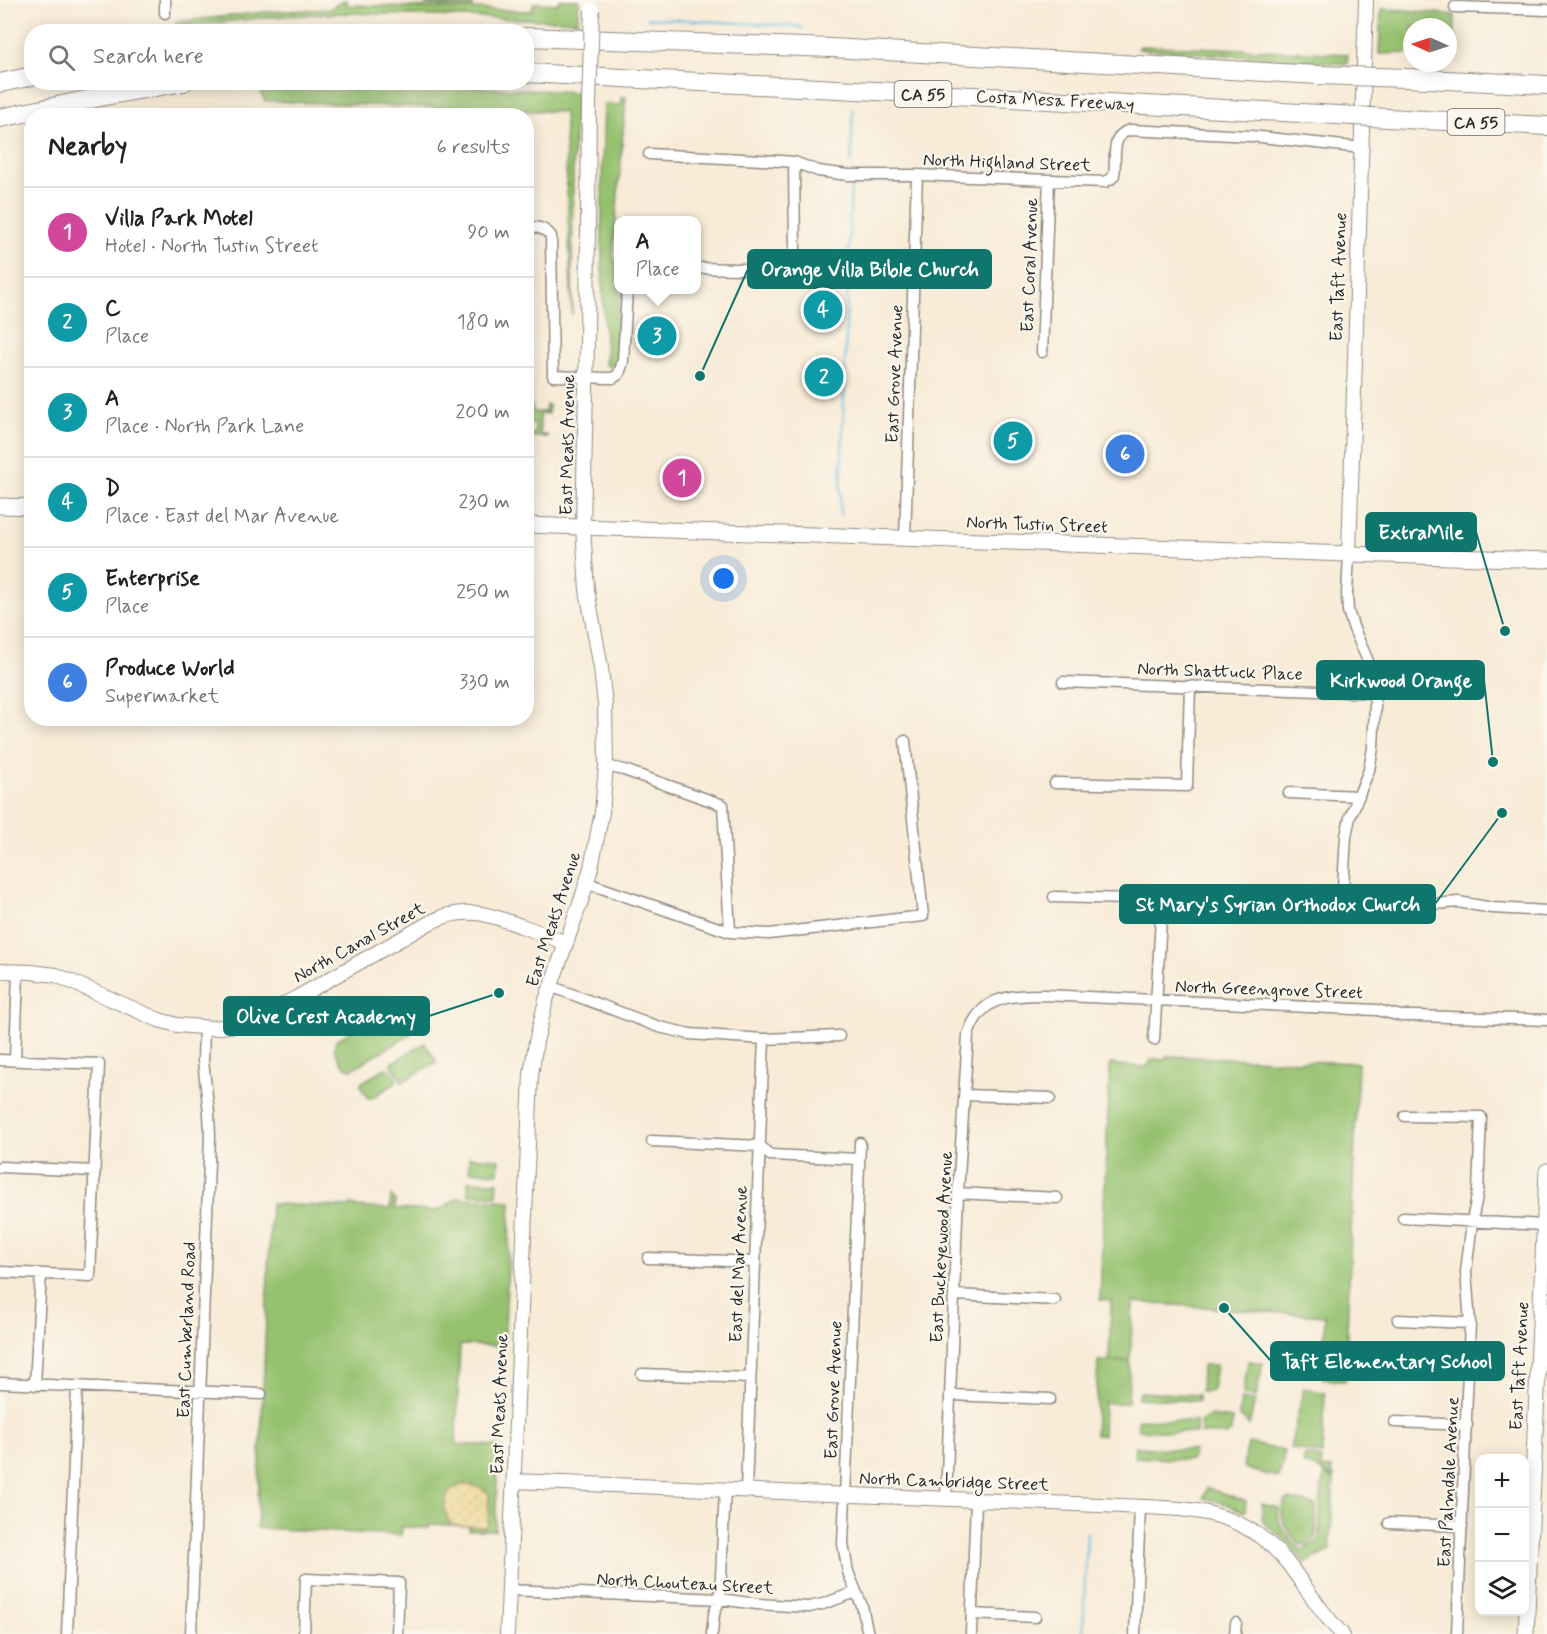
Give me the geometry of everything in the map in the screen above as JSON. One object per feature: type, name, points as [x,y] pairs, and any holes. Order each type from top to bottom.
[{"type":"highway","name":"CA 55","points":[[534,37],[831,48],[1547,85]]},
{"type":"highway","name":"Costa Mesa Freeway","points":[[534,73],[1547,126]]},
{"type":"highway","points":[[0,82],[24,78]]},
{"type":"highway","points":[[48,108],[138,90]]},
{"type":"highway","points":[[0,118],[24,113]]},
{"type":"main road","points":[[0,506],[24,507]]},
{"type":"main road","name":"North Tustin Street","points":[[534,525],[1547,560]]},
{"type":"main road","name":"East Taft Avenue","points":[[1526,1634],[1543,1341],[1547,1171]]},
{"type":"street","points":[[165,0],[165,13]]},
{"type":"street","name":"East Taft Avenue","points":[[1349,554],[1366,0]]},
{"type":"street","points":[[1455,7],[1498,4],[1547,10]]},
{"type":"street","name":"East Meats Avenue","points":[[507,1634],[530,1093],[536,1042],[550,986],[587,882],[600,826],[606,766],[605,705],[587,590],[583,527],[592,5]]},
{"type":"street","name":"North Highland Street","points":[[649,154],[794,162],[818,171],[858,175],[1109,181],[1115,171],[1115,146],[1118,138],[1123,132],[1130,130],[1251,136],[1362,148]]},
{"type":"street","points":[[701,267],[779,270],[792,266],[795,254],[794,162]]},
{"type":"street","name":"East Grove Avenue","points":[[905,539],[917,175]]},
{"type":"street","name":"East Coral Avenue","points":[[1042,352],[1049,180]]},
{"type":"street","points":[[534,227],[541,227],[551,236],[553,376],[613,378],[619,374],[623,361],[627,294]]},
{"type":"street","points":[[1342,905],[1346,836],[1350,817],[1366,779],[1371,760],[1375,693],[1368,660],[1348,610],[1349,554]]},
{"type":"street","name":"North Shattuck Place","points":[[1063,682],[1375,693]]},
{"type":"street","points":[[1055,783],[1187,786],[1190,686]]},
{"type":"street","points":[[587,882],[730,932],[769,934],[923,916],[905,741]]},
{"type":"street","points":[[606,766],[624,770],[723,805],[730,932]]},
{"type":"street","points":[[1289,793],[1359,796]]},
{"type":"street","points":[[1054,897],[1392,908],[1458,902],[1493,909],[1547,911]]},
{"type":"street","points":[[1154,1040],[1162,901]]},
{"type":"street","name":"North Canal Street","points":[[0,971],[50,974],[62,977],[159,1020],[204,1028],[236,1025],[270,1013],[431,921],[448,915],[469,912],[486,914],[566,943]]},
{"type":"street","points":[[15,1060],[18,971]]},
{"type":"street","points":[[550,986],[674,1031],[690,1034],[764,1040],[839,1036]]},
{"type":"street","name":"North Greengrove Street","points":[[990,1004],[1009,996],[1025,995],[1377,1010],[1401,1016],[1547,1020]]},
{"type":"street","name":"East Buckeyewood Avenue","points":[[946,1498],[958,1193],[968,1035],[977,1016],[990,1004]]},
{"type":"street","name":"East Cumberland Road","points":[[191,1634],[210,1136],[203,1061],[204,1028]]},
{"type":"street","name":"East del Mar Avenue","points":[[746,1490],[764,1040]]},
{"type":"street","points":[[0,1060],[99,1064],[90,1276],[0,1272]]},
{"type":"street","points":[[965,1095],[1050,1098]]},
{"type":"street","name":"East Palmdale Avenue","points":[[1405,1116],[1481,1117],[1478,1191],[1466,1272],[1470,1323],[1457,1634]]},
{"type":"street","points":[[651,1141],[760,1146],[770,1155],[859,1159]]},
{"type":"street","name":"East Grove Avenue","points":[[860,1143],[843,1544],[844,1558],[862,1606],[868,1634]]},
{"type":"street","points":[[0,1167],[94,1171]]},
{"type":"street","points":[[958,1193],[1057,1198]]},
{"type":"street","points":[[1403,1218],[1545,1225]]},
{"type":"street","points":[[648,1258],[755,1262]]},
{"type":"street","points":[[35,1384],[41,1274]]},
{"type":"street","points":[[955,1294],[1055,1300]]},
{"type":"street","points":[[1398,1320],[1470,1323]]},
{"type":"street","points":[[642,1374],[750,1378]]},
{"type":"street","points":[[0,1383],[261,1394]]},
{"type":"street","points":[[67,1634],[77,1387]]},
{"type":"street","points":[[951,1395],[1050,1399]]},
{"type":"street","points":[[1395,1422],[1467,1425]]},
{"type":"street","name":"North Cambridge Street","points":[[514,1481],[946,1498],[1206,1512],[1252,1532],[1272,1547],[1342,1634]]},
{"type":"street","points":[[712,1634],[714,1614],[720,1599],[725,1490]]},
{"type":"street","points":[[971,1634],[976,1500]]},
{"type":"street","points":[[1135,1634],[1140,1507]]},
{"type":"street","points":[[1389,1523],[1462,1526]]},
{"type":"street","points":[[304,1634],[306,1580],[399,1583],[397,1634]]},
{"type":"street","name":"North Chouteau Street","points":[[509,1590],[720,1599],[809,1607],[856,1592]]},
{"type":"street","points":[[972,1614],[1035,1617]]},
{"type":"green space","points":[[347,0],[347,5],[532,11],[534,3],[558,4],[559,0],[579,0],[578,21],[346,13],[270,17],[204,24],[176,24],[176,22],[265,12],[329,9]]},
{"type":"green space","points":[[426,0],[473,0],[473,7],[426,5]]},
{"type":"green space","points":[[1381,9],[1455,15],[1455,18],[1403,18],[1403,53],[1379,54]]},
{"type":"green space","points":[[1140,46],[1348,54],[1347,64],[1138,49]]},
{"type":"green space","points":[[264,90],[534,90],[576,92],[572,315],[564,112],[534,111],[534,108],[455,108],[265,101],[261,94]]},
{"type":"green space","points":[[621,97],[626,97],[616,216],[614,216],[614,294],[620,294],[616,363],[611,368],[605,364],[602,262],[604,104],[621,105]]},
{"type":"green space","points":[[546,405],[549,406],[548,414],[540,414],[540,435],[547,435],[547,437],[534,437],[534,412],[545,412]]},
{"type":"green space","points":[[394,1007],[401,1010],[410,1027],[410,1035],[352,1069],[346,1067],[334,1049],[336,1040]]},
{"type":"green space","points":[[425,1043],[437,1062],[402,1082],[391,1063]]},
{"type":"green space","points":[[1166,1056],[1358,1063],[1345,1381],[1323,1379],[1325,1316],[1133,1302],[1130,1361],[1109,1361],[1111,1301],[1100,1300],[1110,1064],[1147,1067],[1152,1059],[1166,1060]]},
{"type":"green space","points":[[385,1068],[391,1070],[396,1083],[372,1098],[368,1098],[361,1083]]},
{"type":"green space","points":[[469,1157],[499,1159],[498,1173],[469,1171]]},
{"type":"green space","points":[[468,1181],[498,1182],[497,1196],[468,1194]]},
{"type":"green space","points":[[391,1196],[395,1200],[395,1209],[436,1211],[457,1198],[511,1201],[504,1346],[460,1345],[456,1444],[499,1446],[495,1530],[469,1530],[469,1526],[431,1524],[429,1528],[402,1527],[401,1535],[257,1528],[271,1204],[349,1207],[350,1205],[390,1209]]},
{"type":"green space","points":[[1098,1361],[1130,1362],[1128,1403],[1104,1403],[1103,1435],[1095,1435]]},
{"type":"green space","points":[[1248,1361],[1263,1363],[1256,1397],[1243,1395]]},
{"type":"green space","points":[[1202,1365],[1216,1365],[1212,1391],[1201,1392]]},
{"type":"green space","points":[[1304,1388],[1325,1393],[1322,1455],[1290,1448]]},
{"type":"green space","points":[[1139,1392],[1198,1395],[1198,1401],[1138,1398]]},
{"type":"green space","points":[[1241,1399],[1255,1401],[1249,1425],[1239,1415]]},
{"type":"green space","points":[[1209,1416],[1232,1419],[1231,1432],[1227,1435],[1201,1433],[1200,1422]]},
{"type":"green space","points":[[1138,1419],[1196,1421],[1196,1433],[1138,1430]]},
{"type":"green space","points":[[1248,1443],[1285,1451],[1279,1477],[1243,1467]]},
{"type":"green space","points":[[1135,1446],[1194,1450],[1191,1460],[1134,1457]]},
{"type":"green space","points":[[1305,1455],[1322,1459],[1321,1468],[1332,1469],[1331,1475],[1334,1475],[1334,1479],[1303,1463]]},
{"type":"green space","points":[[1325,1474],[1334,1480],[1330,1550],[1305,1563],[1283,1538],[1264,1523],[1262,1504],[1279,1508],[1279,1519],[1284,1531],[1294,1543],[1304,1550],[1319,1538],[1321,1490]]},
{"type":"green space","points":[[1207,1488],[1246,1501],[1244,1512],[1224,1503],[1203,1498]]},
{"type":"green space","points":[[1290,1499],[1316,1505],[1316,1536],[1306,1545],[1299,1544],[1284,1524],[1283,1507],[1285,1501]]},
{"type":"sand","points":[[464,1484],[482,1488],[489,1494],[488,1525],[485,1527],[451,1525],[445,1512],[446,1500],[452,1490]]},
{"type":"waterway","points":[[647,18],[803,28]]},
{"type":"waterway","points":[[851,162],[853,109]]},
{"type":"waterway","points":[[840,515],[851,186]]},
{"type":"waterway","points":[[1083,1634],[1087,1532]]},
{"type":"place","name":"D","points":[[823,310]]},
{"type":"place","name":"A","points":[[657,336]]},
{"type":"place","name":"Orange Villa Bible Church","points":[[700,376]]},
{"type":"place","name":"C","points":[[824,377]]},
{"type":"place","name":"Enterprise","points":[[1013,441]]},
{"type":"place","name":"Produce World","points":[[1125,454]]},
{"type":"place","name":"Villa Park Motel","points":[[682,478]]},
{"type":"place","name":"ExtraMile","points":[[1505,631]]},
{"type":"place","name":"Kirkwood Orange","points":[[1493,762]]},
{"type":"place","name":"St Mary's Syrian Orthodox Church","points":[[1502,813]]},
{"type":"place","name":"Olive Crest Academy","points":[[499,993]]},
{"type":"place","name":"Taft Elementary School","points":[[1224,1308]]}]
